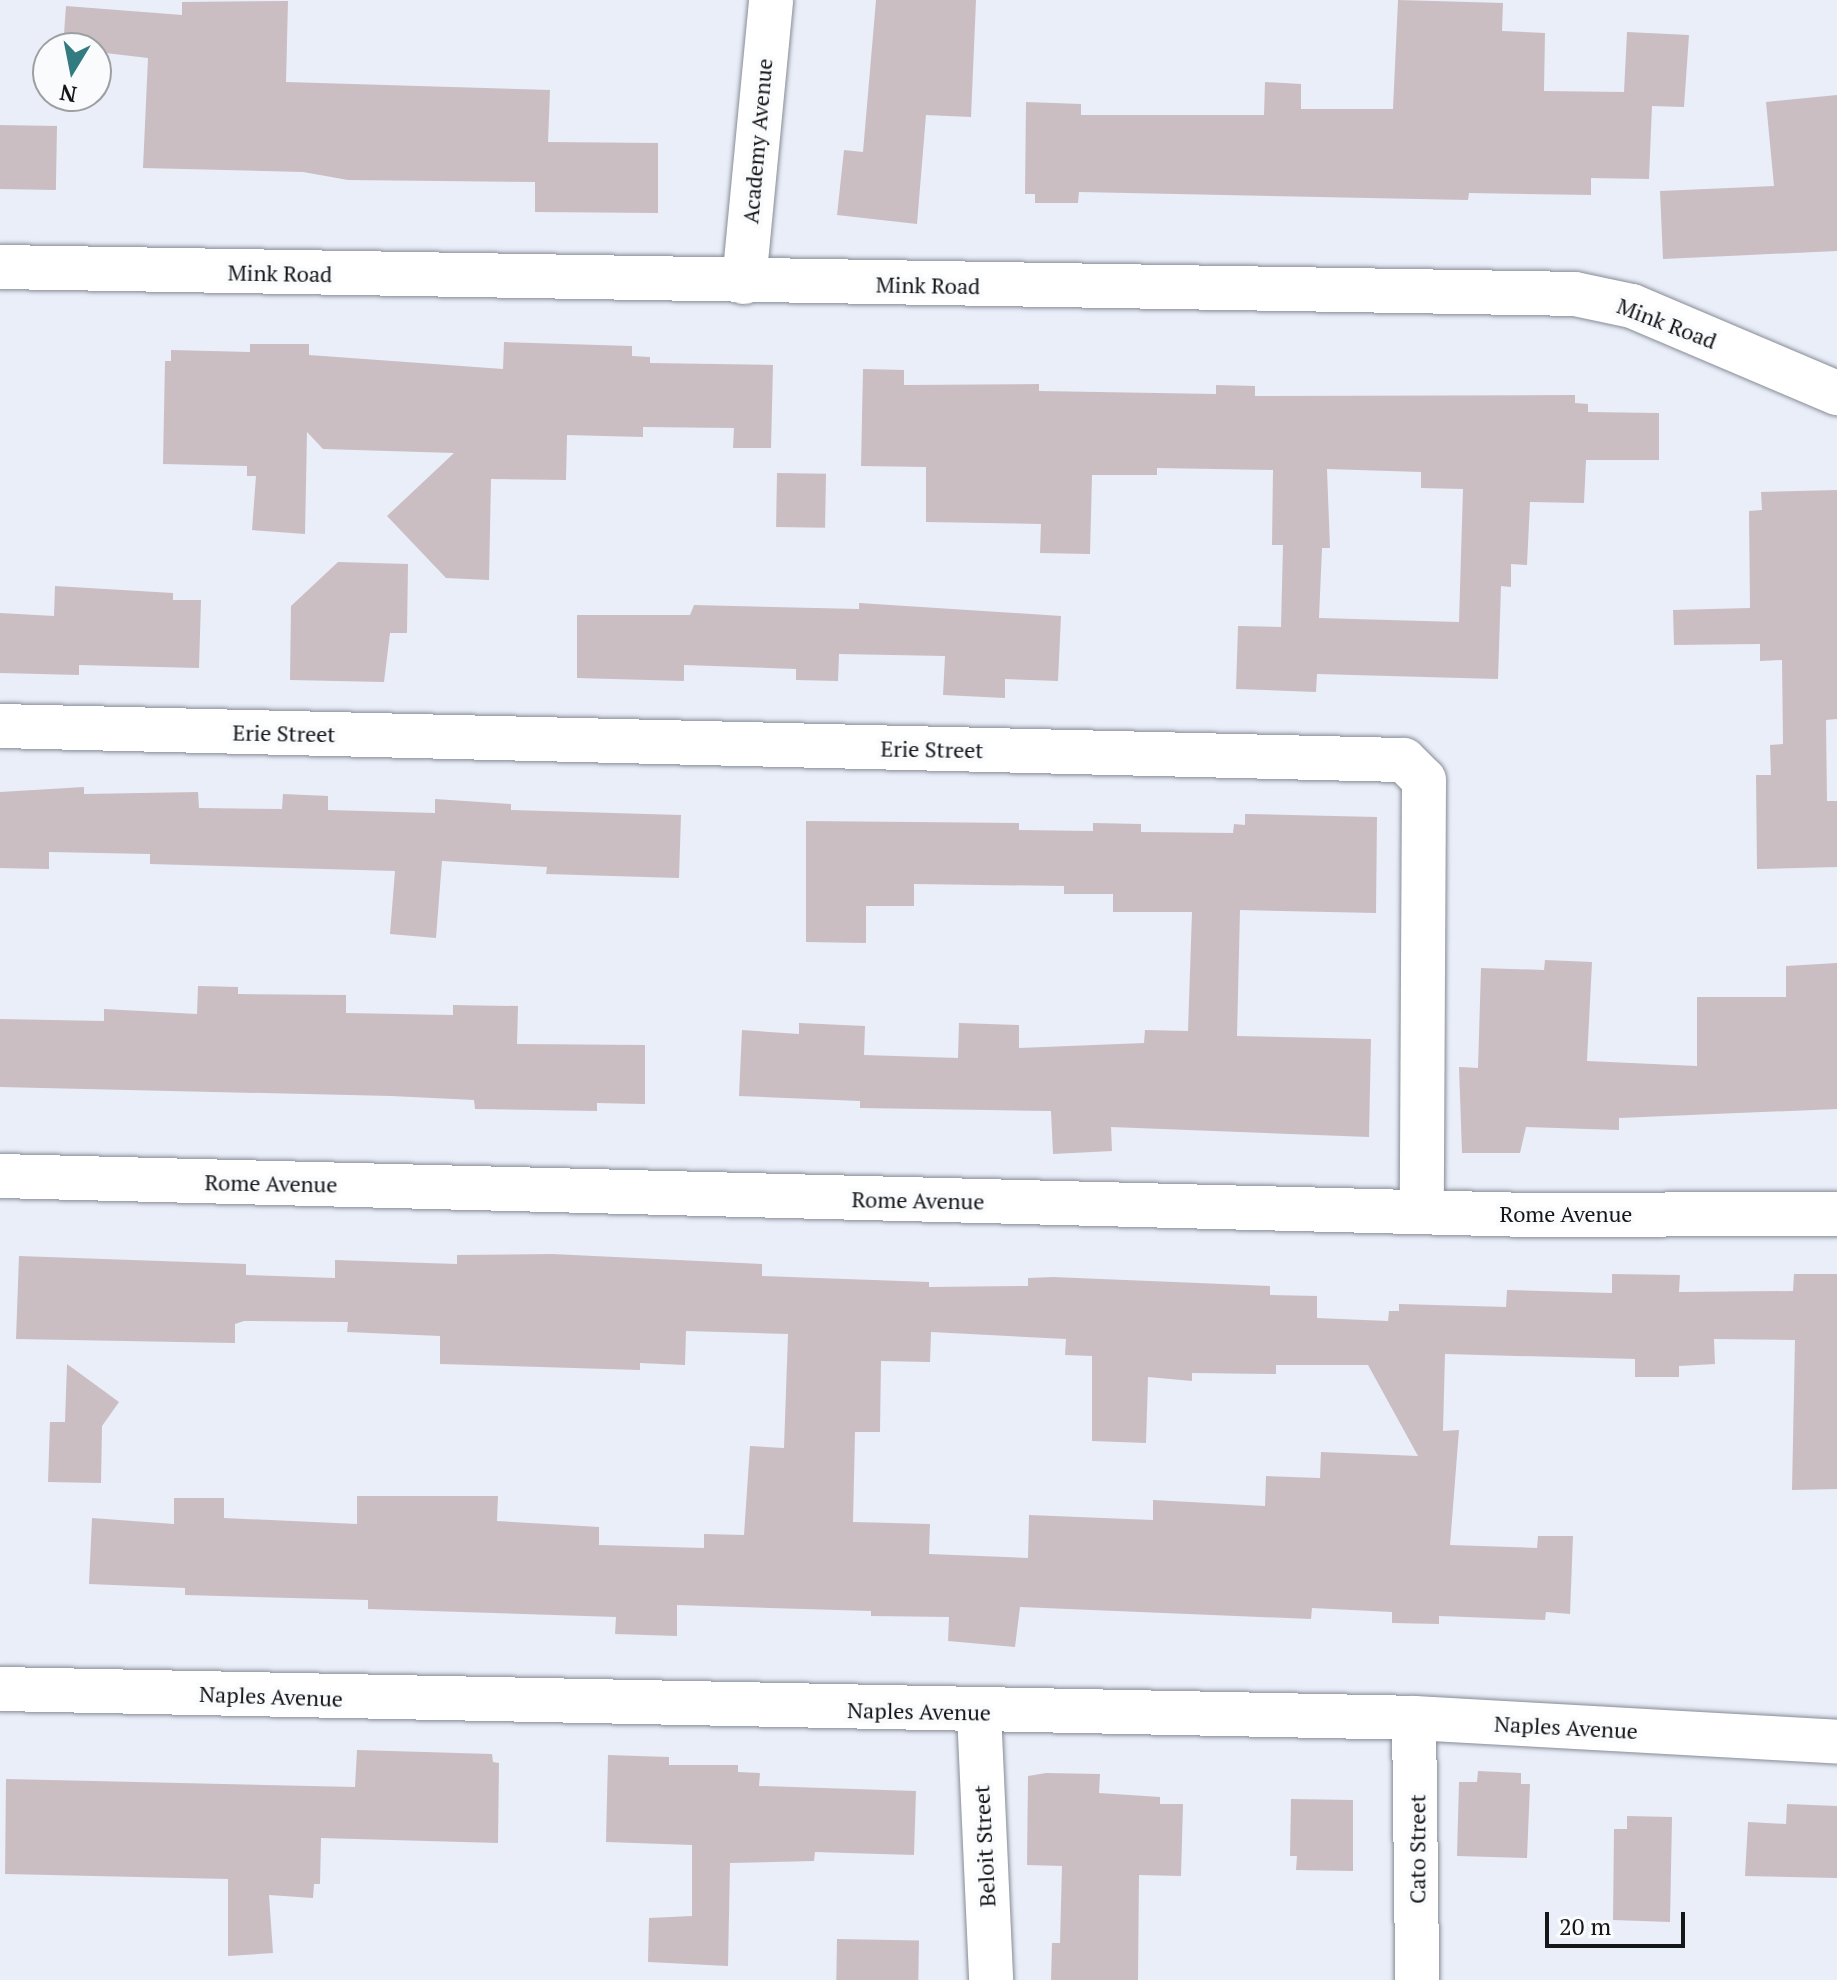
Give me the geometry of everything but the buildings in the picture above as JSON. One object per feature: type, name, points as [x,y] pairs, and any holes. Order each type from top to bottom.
[{"type":"street","name":"Academy Avenue","points":[[744,282],[771,0]]},
{"type":"street","name":"Mink Road","points":[[0,267],[1575,294],[1632,306],[1837,393]]},
{"type":"street","name":"Erie Street","points":[[0,726],[1404,760],[1424,780],[1422,1212]]},
{"type":"street","name":"Rome Avenue","points":[[0,1176],[1422,1212],[1837,1214]]},
{"type":"street","name":"Naples Avenue","points":[[0,1689],[979,1712],[1414,1718],[1837,1742]]},
{"type":"street","name":"Beloit Street","points":[[979,1712],[991,1980]]},
{"type":"street","name":"Cato Street","points":[[1414,1718],[1417,1980]]}]
